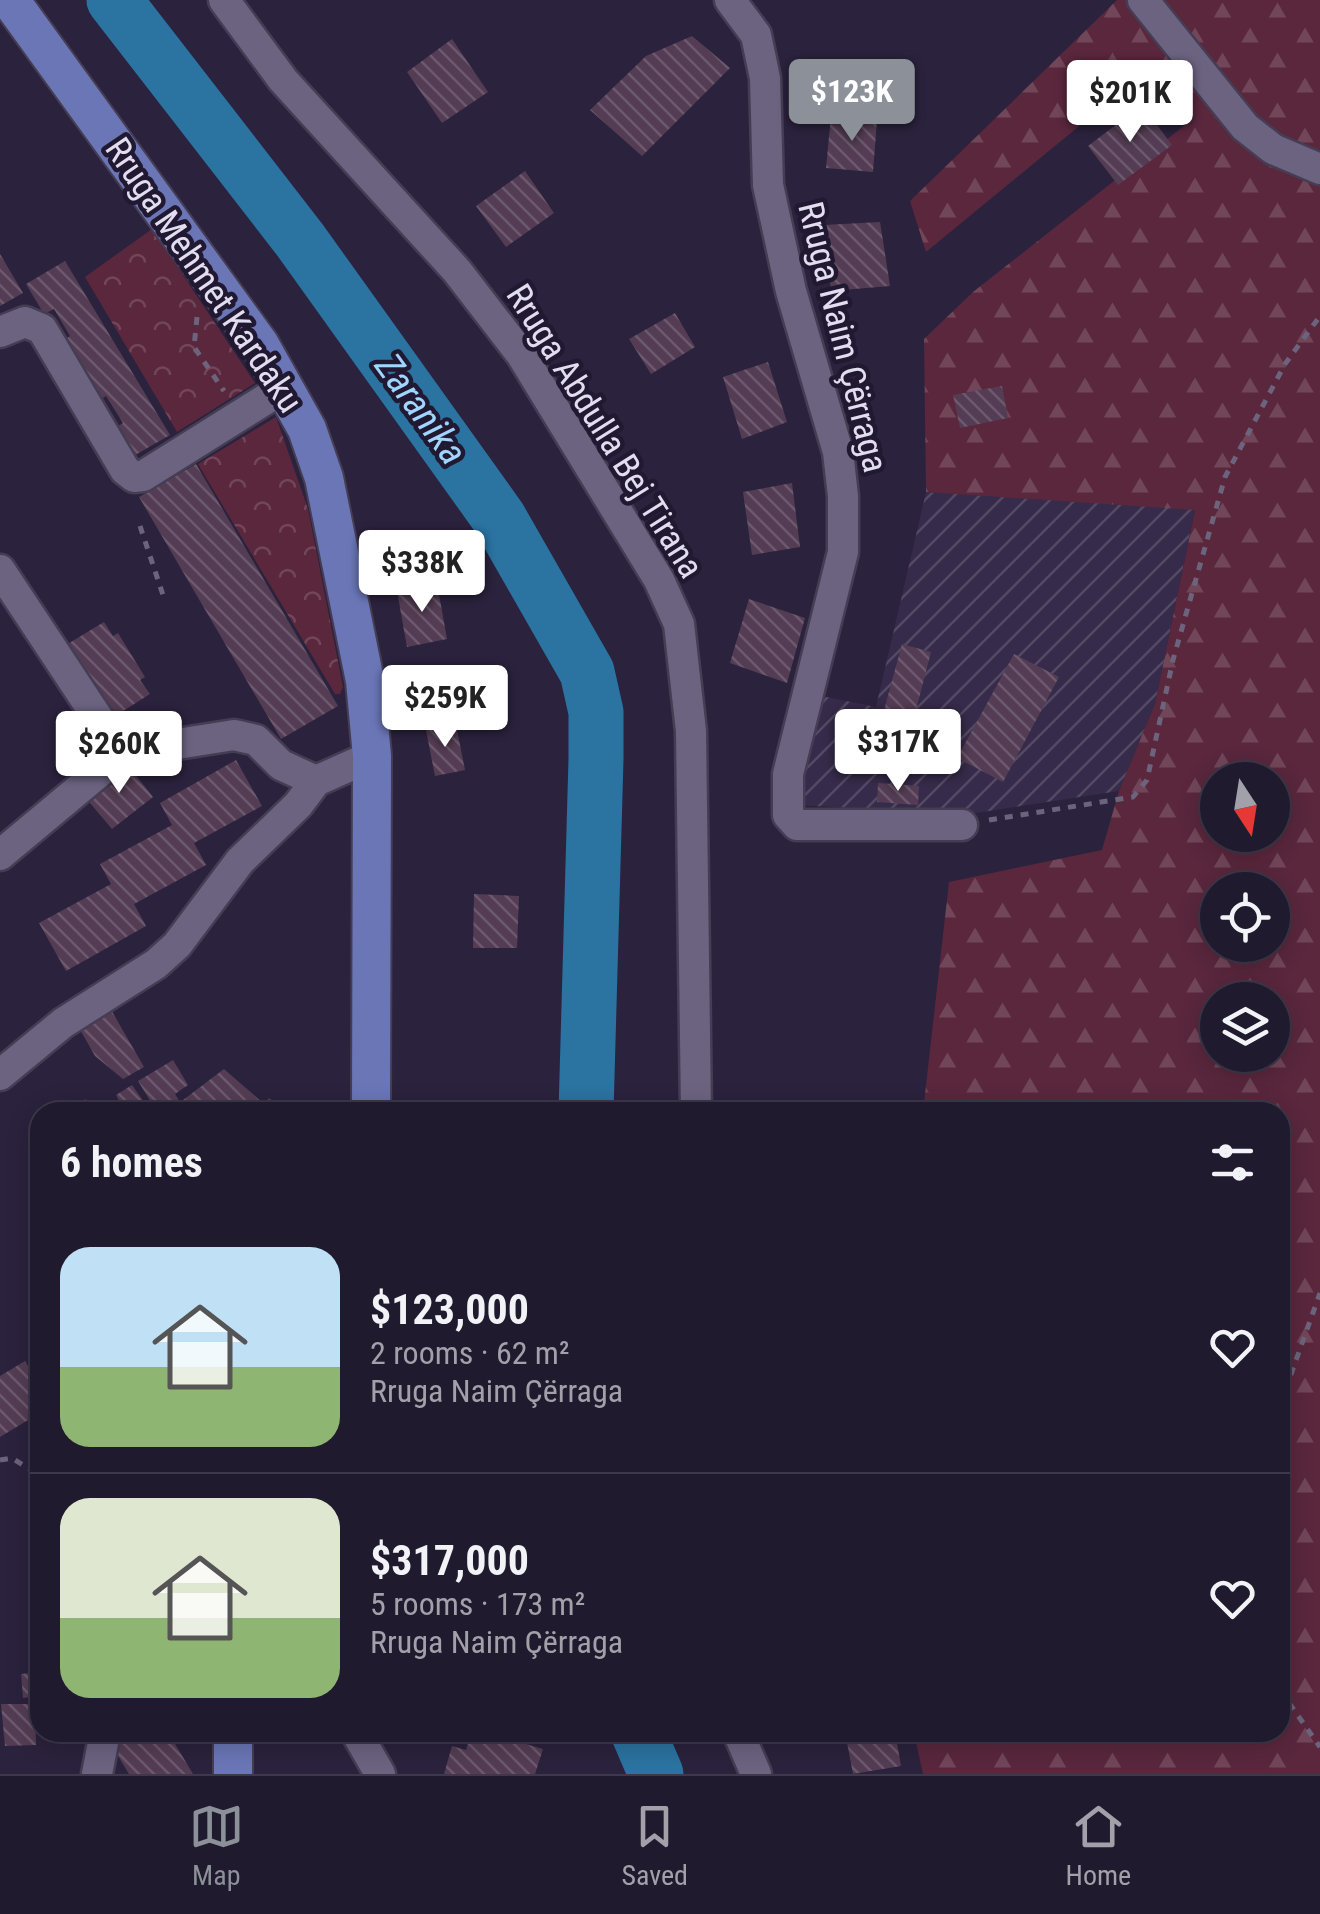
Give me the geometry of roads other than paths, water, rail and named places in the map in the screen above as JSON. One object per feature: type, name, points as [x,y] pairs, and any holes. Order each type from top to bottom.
[{"type":"main road","name":"Rruga Mehmet Kardaku","points":[[10,0],[220,288],[286,386],[307,428],[331,505],[365,681],[372,756],[372,1102]]},
{"type":"main road","points":[[233,1742],[233,1774]]},
{"type":"street","name":"Rruga Abdulla Bej Tirana","points":[[224,0],[284,80],[457,271],[521,354],[660,580],[679,624],[691,731],[696,1102]]},
{"type":"street","name":"Rruga Naim Çërraga","points":[[730,0],[756,35],[764,78],[768,185],[791,291],[838,452],[843,496],[842,552],[788,774],[788,814],[797,825],[962,825]]},
{"type":"street","points":[[1144,0],[1245,127],[1273,150],[1320,170]]},
{"type":"street","points":[[0,332],[25,322],[42,329],[132,476],[143,476],[286,386]]},
{"type":"street","points":[[0,570],[112,741],[127,750]]},
{"type":"street","points":[[0,855],[127,750],[234,735],[256,740],[281,765],[316,781]]},
{"type":"street","points":[[0,1075],[32,1046],[156,964],[177,945],[240,861],[298,805],[316,781],[372,756]]},
{"type":"street","points":[[97,1774],[104,1742]]},
{"type":"street","points":[[362,1742],[380,1774]]},
{"type":"street","points":[[742,1742],[756,1774]]},
{"type":"waterway","name":"Zaranika","points":[[114,0],[300,240],[499,518],[587,672],[596,712],[596,759],[586,1102]]},
{"type":"waterway","name":"Zaranika","points":[[642,1742],[656,1774]]}]
